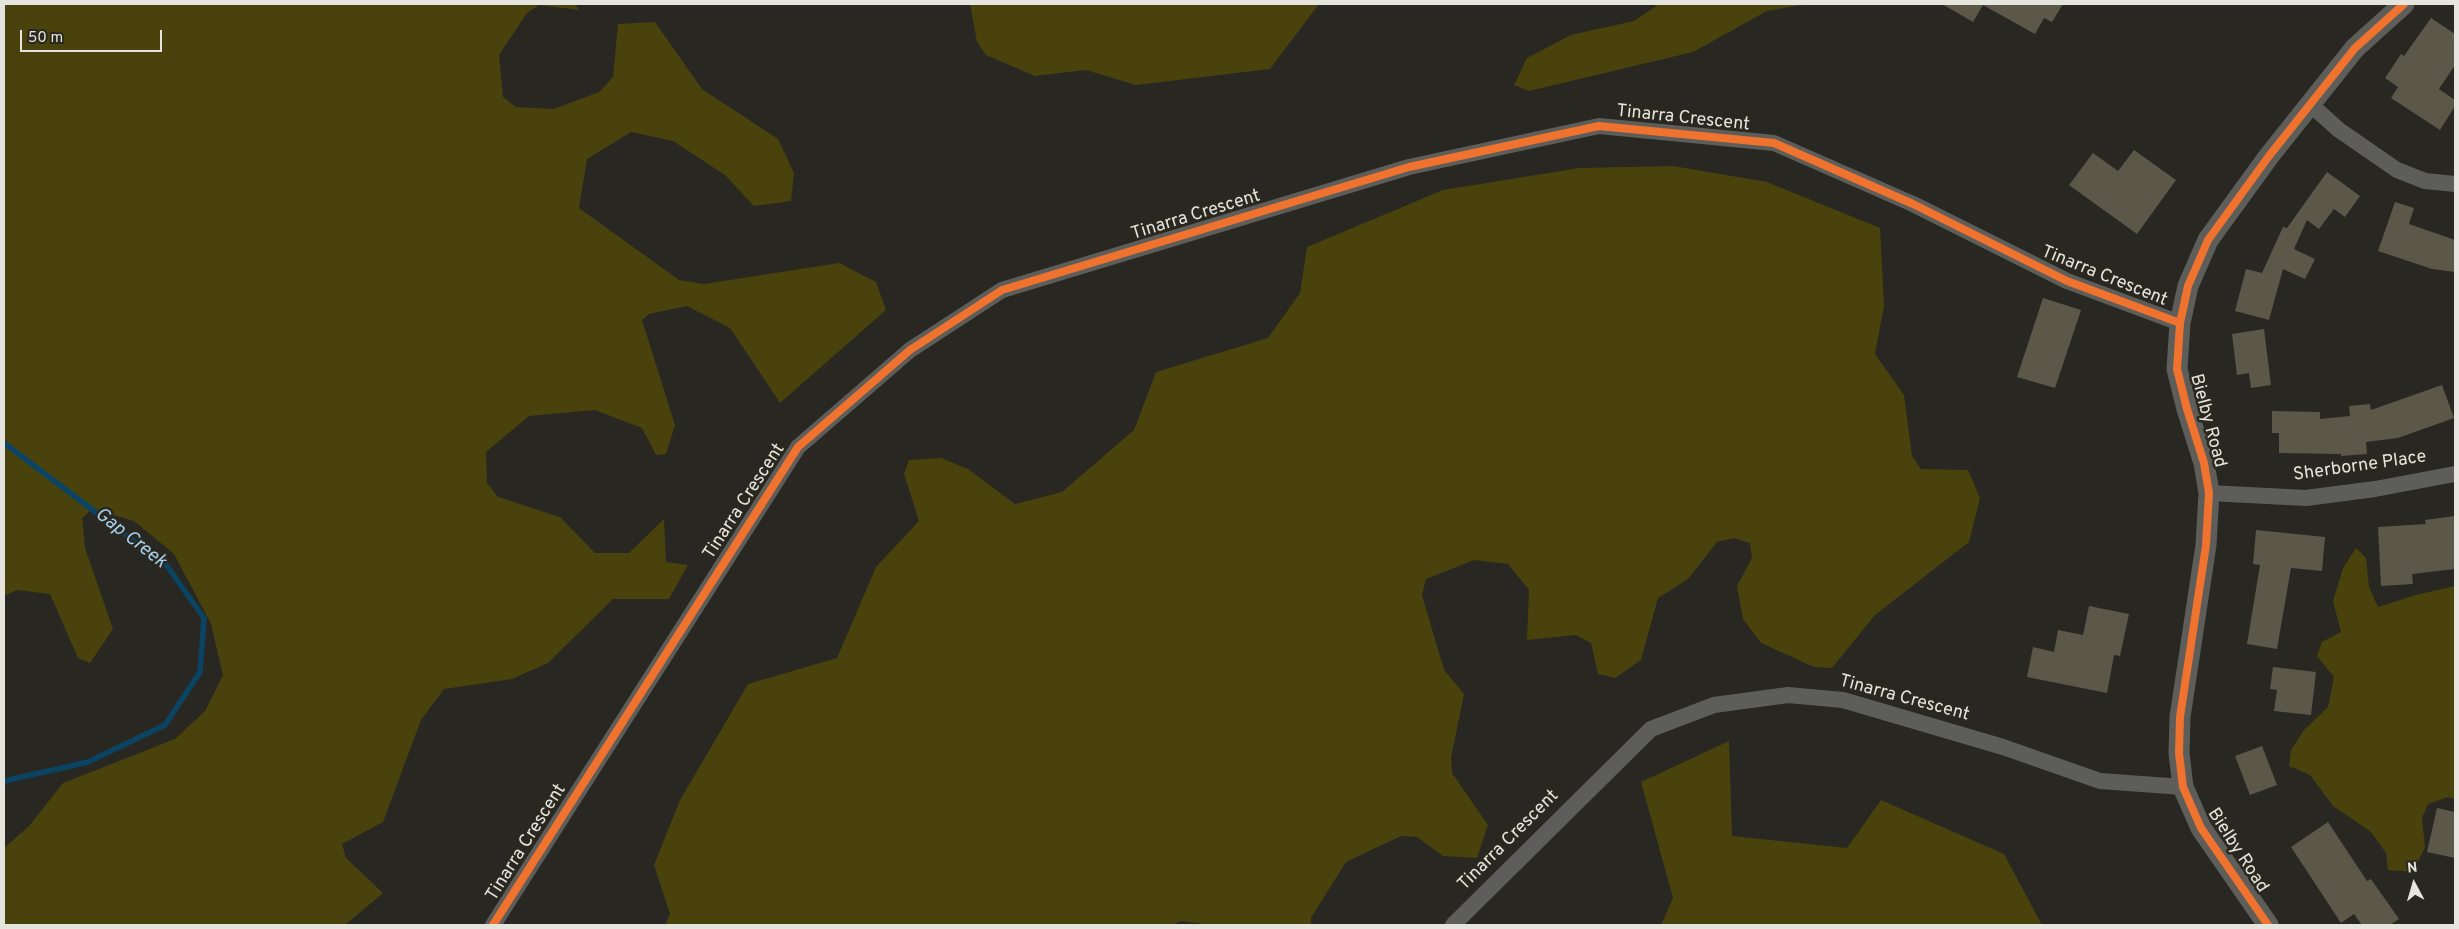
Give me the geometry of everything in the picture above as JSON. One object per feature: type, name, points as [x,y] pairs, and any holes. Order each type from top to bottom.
[{"type":"street","name":"Bielby Road","points":[[2268,925],[2201,828],[2182,787],[2179,753],[2180,717],[2206,545],[2209,493],[2204,463],[2177,369],[2180,323],[2188,286],[2208,240],[2310,104],[2355,48],[2404,4]]},
{"type":"street","points":[[2310,104],[2339,130],[2397,170],[2425,181],[2455,184]]},
{"type":"street","name":"Tinarra Crescent","points":[[493,925],[798,447],[910,350],[1002,290],[1409,167],[1599,126],[1774,143],[1913,204],[2067,282],[2180,323]]},
{"type":"street","name":"Sherborne Place","points":[[2209,493],[2306,498],[2375,489],[2455,474]]},
{"type":"street","name":"Tinarra Crescent","points":[[1453,925],[1651,728],[1714,705],[1788,694],[1843,700],[2003,748],[2100,781],[2182,787]]},
{"type":"shaded area","points":[[4,4],[575,4],[579,10],[539,5],[527,13],[499,55],[503,97],[516,107],[554,109],[599,92],[613,77],[618,24],[655,22],[702,89],[778,139],[794,173],[791,201],[754,206],[725,175],[673,141],[631,132],[587,159],[579,208],[679,280],[704,284],[839,263],[876,282],[886,310],[780,403],[730,328],[687,306],[649,314],[642,320],[675,425],[666,454],[656,455],[642,428],[595,410],[529,416],[486,452],[487,483],[498,497],[560,517],[595,553],[629,553],[664,519],[666,562],[688,565],[669,599],[613,599],[548,663],[512,679],[444,689],[421,720],[383,822],[342,844],[346,858],[383,893],[345,925],[4,925],[4,848],[29,826],[63,783],[175,739],[205,711],[223,675],[211,624],[174,554],[134,521],[92,509],[82,518],[85,548],[113,629],[90,663],[78,658],[50,594],[17,590],[4,596]]},
{"type":"shaded area","points":[[970,4],[1319,4],[1270,69],[1136,85],[1086,70],[1035,76],[986,55],[977,42]]},
{"type":"shaded area","points":[[1659,4],[1807,4],[1767,11],[1693,52],[1529,91],[1514,85],[1527,58],[1571,35],[1634,21]]},
{"type":"shaded area","points":[[1673,166],[1767,182],[1880,228],[1884,306],[1875,354],[1904,395],[1912,456],[1921,469],[1968,470],[1980,498],[1969,542],[1875,615],[1832,668],[1814,667],[1761,643],[1743,619],[1737,586],[1752,558],[1750,543],[1734,538],[1717,542],[1688,579],[1658,598],[1641,660],[1615,678],[1598,674],[1591,643],[1576,635],[1527,640],[1529,590],[1508,564],[1474,560],[1426,579],[1422,595],[1444,670],[1464,694],[1451,758],[1452,773],[1488,825],[1477,858],[1443,856],[1417,837],[1401,836],[1346,862],[1311,918],[1311,925],[1211,925],[1181,921],[1172,925],[665,925],[670,914],[654,865],[680,800],[748,684],[837,658],[876,567],[919,521],[904,474],[909,460],[941,458],[968,469],[1015,504],[1062,492],[1134,430],[1156,372],[1268,338],[1300,293],[1307,247],[1443,190],[1579,168]]},
{"type":"shaded area","points":[[2356,548],[2366,558],[2369,587],[2378,607],[2416,595],[2455,586],[2455,799],[2448,797],[2428,804],[2422,818],[2425,847],[2413,872],[2388,870],[2386,853],[2371,832],[2333,806],[2310,775],[2289,766],[2291,750],[2304,730],[2328,707],[2334,677],[2317,656],[2322,642],[2341,632],[2333,601],[2343,568]]},
{"type":"shaded area","points":[[1729,741],[1732,836],[1847,848],[1881,800],[2004,854],[2042,925],[1661,925],[1673,898],[1641,782]]},
{"type":"building","points":[[1942,4],[2063,4],[2052,22],[2044,18],[2035,34],[1983,5],[1973,22]]},
{"type":"building","points":[[2431,18],[2455,34],[2455,65],[2439,89],[2455,100],[2455,106],[2440,130],[2391,98],[2398,87],[2385,78],[2401,54],[2404,56]]},
{"type":"building","points":[[2134,150],[2176,180],[2137,234],[2069,185],[2093,153],[2118,171]]},
{"type":"building","points":[[2327,172],[2360,196],[2345,217],[2334,209],[2319,229],[2307,220],[2294,249],[2315,259],[2305,279],[2283,269],[2269,320],[2235,311],[2246,269],[2262,273],[2283,227],[2287,228]]},
{"type":"building","points":[[2395,202],[2414,208],[2409,224],[2455,240],[2455,272],[2432,269],[2378,251]]},
{"type":"building","points":[[2043,298],[2081,310],[2055,388],[2017,377]]},
{"type":"building","points":[[2264,329],[2271,385],[2251,388],[2249,373],[2237,375],[2232,334]]},
{"type":"building","points":[[2442,385],[2454,418],[2398,438],[2366,442],[2367,454],[2341,456],[2341,454],[2279,453],[2279,433],[2272,433],[2272,411],[2320,412],[2320,419],[2350,416],[2349,406],[2370,404],[2371,410]]},
{"type":"building","points":[[2455,516],[2455,569],[2412,574],[2413,584],[2381,586],[2378,527],[2426,524],[2425,520]]},
{"type":"building","points":[[2256,530],[2325,537],[2322,571],[2291,568],[2277,649],[2247,644],[2260,565],[2253,564]]},
{"type":"building","points":[[2089,606],[2129,614],[2120,656],[2114,655],[2107,693],[2027,677],[2033,647],[2054,652],[2058,630],[2083,635]]},
{"type":"building","points":[[2273,667],[2316,672],[2311,715],[2274,711],[2277,690],[2270,689]]},
{"type":"building","points":[[2262,746],[2277,785],[2250,795],[2235,756]]},
{"type":"building","points":[[2437,808],[2455,812],[2455,858],[2427,852]]},
{"type":"building","points":[[2328,822],[2367,881],[2371,879],[2399,919],[2390,925],[2362,925],[2354,914],[2341,923],[2291,847]]},
{"type":"waterway","name":"Gap Creek","points":[[4,443],[167,566],[204,618],[200,672],[165,725],[88,762],[4,781]]},
{"type":"cycle path","points":[[2268,925],[2201,828],[2183,787],[2179,753],[2180,717],[2206,545],[2209,493],[2204,463],[2177,369],[2180,323],[2188,286],[2208,240],[2269,156],[2355,48],[2404,4]]},
{"type":"cycle path","points":[[493,925],[798,447],[910,350],[1002,290],[1409,167],[1599,126],[1774,143],[1913,204],[2067,281],[2180,323]]}]
